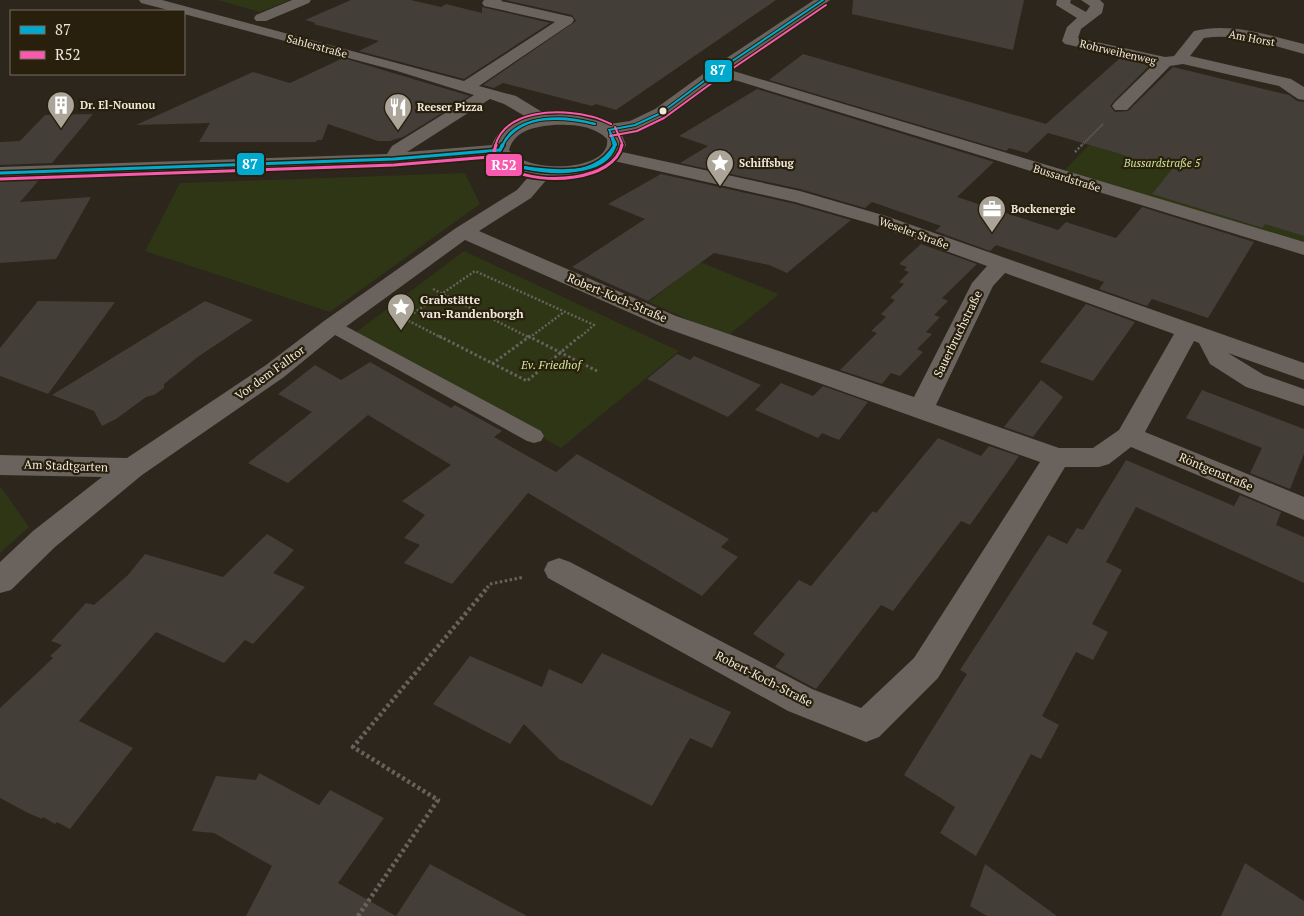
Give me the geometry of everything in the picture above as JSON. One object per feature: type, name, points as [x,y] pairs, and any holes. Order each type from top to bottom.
[{"type":"street","name":"Sahlerstraße","points":[[146,0],[252,22],[488,93],[510,100],[543,120]]},
{"type":"street","points":[[252,22],[304,0]]},
{"type":"street","points":[[466,87],[567,20],[489,3],[494,0]]},
{"type":"street","points":[[609,130],[645,122],[677,103],[716,72],[823,0]]},
{"type":"street","points":[[1064,0],[1063,5],[1085,17]]},
{"type":"street","name":"Rohrweihenweg","points":[[1088,0],[1098,4],[1097,10],[1085,17],[1074,27],[1070,41],[1165,62],[1183,60],[1285,82]]},
{"type":"street","name":"Am Horst","points":[[1183,60],[1182,56],[1199,34],[1212,31],[1230,33],[1300,57],[1285,82]]},
{"type":"street","name":"Rohrweihenweg","points":[[1121,106],[1165,62]]},
{"type":"street","name":"Bussardstraße","points":[[716,72],[741,77],[1304,249]]},
{"type":"street","points":[[1285,82],[1304,95]]},
{"type":"street","points":[[394,159],[398,150],[488,93]]},
{"type":"street","points":[[543,120],[580,120],[609,130],[615,138],[616,147],[611,155],[599,163],[583,169],[543,172],[522,168],[507,160],[500,150],[502,141],[510,132],[543,120]]},
{"type":"street","points":[[0,173],[394,159],[500,150]]},
{"type":"street","name":"Weseler Straße","points":[[611,155],[800,197],[879,220],[1304,372]]},
{"type":"street","name":"Vor dem Falltor","points":[[0,580],[44,540],[132,468],[275,371],[332,326],[463,232],[524,194],[543,172]]},
{"type":"street","name":"Robert-Koch-Straße","points":[[463,232],[514,252],[666,320],[743,349],[1003,437],[1057,458],[1098,457],[1129,436],[1199,335]]},
{"type":"street","name":"Sauerbruchstraße","points":[[920,409],[983,283],[1001,264]]},
{"type":"street","points":[[1199,335],[1219,359],[1255,381],[1304,398]]},
{"type":"street","name":"Röntgenstraße","points":[[1129,436],[1304,509]]},
{"type":"street","name":"Robert-Koch-Straße","points":[[559,570],[800,700],[866,726],[926,668],[1057,458]]},
{"type":"street","name":"Am Stadtgarten","points":[[0,465],[132,468]]},
{"type":"lane","points":[[332,326],[534,436]]},
{"type":"path","points":[[1054,174],[1121,106]]},
{"type":"path","points":[[475,271],[564,312],[594,325],[526,381],[405,319],[475,271]]},
{"type":"path","points":[[403,275],[597,371]]},
{"type":"path","points":[[492,364],[564,312]]},
{"type":"path","points":[[358,916],[438,800],[353,747],[490,584],[559,570]]},
{"type":"green space","points":[[217,0],[290,0],[260,12]]},
{"type":"green space","name":"Bussardstraße 5","points":[[1120,113],[1304,164],[1304,245],[1062,173]]},
{"type":"green space","points":[[465,173],[480,204],[330,312],[145,251],[180,183]]},
{"type":"green space","name":"Ev. Friedhof","points":[[464,251],[679,351],[561,448],[355,333]]},
{"type":"green space","points":[[700,262],[779,294],[729,335],[707,328],[649,302]]},
{"type":"green space","points":[[0,486],[29,527],[0,553]]},
{"type":"building","points":[[351,0],[411,0],[441,7],[446,4],[482,13],[482,7],[550,23],[464,79],[359,51],[379,41],[313,24],[316,23],[305,20]]},
{"type":"building","points":[[505,0],[776,0],[616,110],[596,104],[592,106],[503,83],[494,88],[483,85],[576,21],[572,15]]},
{"type":"building","points":[[853,0],[1024,0],[1013,50],[852,14]]},
{"type":"building","points":[[803,54],[1046,124],[1120,58],[1150,65],[1110,106],[1115,112],[1128,111],[1173,67],[1289,95],[1297,101],[1304,102],[1304,236],[1265,224],[1263,228],[1152,194],[1173,168],[1140,162],[1121,154],[1048,133],[1027,153],[1009,148],[1006,151],[769,80]]},
{"type":"building","points":[[343,58],[470,96],[403,137],[390,141],[378,141],[328,124],[322,140],[317,140],[316,142],[199,142],[210,123],[136,125],[253,72],[290,83]]},
{"type":"building","points":[[757,89],[994,162],[957,197],[1058,230],[1066,222],[1116,238],[1142,207],[1254,242],[1208,318],[1152,299],[1147,306],[1099,289],[1104,282],[996,245],[990,251],[935,231],[941,226],[872,202],[865,208],[800,189],[680,163],[708,146],[679,136]]},
{"type":"building","points":[[93,114],[52,163],[0,165],[0,142],[20,141],[45,115]]},
{"type":"building","points":[[661,174],[795,204],[851,220],[787,273],[769,265],[714,253],[648,301],[572,267],[645,219],[608,204]]},
{"type":"building","points":[[39,180],[20,202],[91,197],[56,259],[0,263],[0,181]]},
{"type":"building","points":[[921,244],[977,264],[942,298],[948,301],[934,315],[940,317],[926,332],[932,334],[917,349],[923,352],[900,376],[891,373],[882,384],[840,370],[877,333],[871,331],[886,317],[881,314],[895,300],[890,298],[904,284],[899,282],[909,272],[904,270],[907,267],[899,264]]},
{"type":"building","points":[[38,301],[115,302],[48,394],[0,376],[0,348]]},
{"type":"building","points":[[205,301],[253,320],[199,356],[164,384],[164,388],[154,395],[146,397],[116,419],[102,426],[94,411],[52,395]]},
{"type":"building","points":[[1086,304],[1135,322],[1093,381],[1040,362]]},
{"type":"building","points":[[677,354],[690,360],[694,356],[761,385],[728,417],[647,379]]},
{"type":"building","points":[[370,362],[451,408],[455,405],[502,431],[494,437],[556,472],[577,454],[729,539],[721,547],[738,557],[702,596],[528,493],[452,584],[404,563],[420,545],[404,538],[425,515],[402,501],[451,465],[368,415],[288,483],[248,463],[312,412],[278,394],[315,365],[341,380]]},
{"type":"building","points":[[1041,380],[1063,397],[1033,437],[1004,427]]},
{"type":"building","points":[[781,383],[813,396],[823,386],[868,402],[839,440],[822,433],[818,438],[755,410]]},
{"type":"building","points":[[1202,390],[1304,429],[1304,454],[1290,489],[1250,473],[1262,448],[1186,418]]},
{"type":"building","points":[[938,438],[981,456],[989,446],[1019,456],[970,525],[961,521],[893,611],[881,605],[816,689],[775,667],[785,654],[753,634],[799,580],[811,586],[873,511],[876,513]]},
{"type":"building","points":[[1126,460],[1234,506],[1240,495],[1281,512],[1276,525],[1304,537],[1304,583],[1136,507],[1106,562],[1122,570],[1092,624],[1108,632],[1093,660],[1076,652],[1042,716],[1059,725],[1041,759],[1031,754],[976,856],[940,833],[955,807],[904,775],[967,674],[960,670],[1048,535],[1067,544],[1077,528],[1083,530]]},
{"type":"building","points":[[267,534],[294,550],[273,573],[305,587],[253,644],[245,640],[224,663],[156,632],[79,721],[133,748],[70,829],[57,822],[55,824],[43,817],[42,819],[28,813],[0,798],[0,708],[53,658],[50,656],[62,645],[51,641],[86,603],[94,605],[128,575],[145,554],[223,577]]},
{"type":"building","points":[[602,653],[731,712],[712,748],[690,738],[652,806],[559,759],[524,724],[510,744],[433,704],[470,656],[542,687],[549,669],[582,684]]},
{"type":"building","points":[[259,773],[319,805],[330,790],[384,818],[338,883],[396,916],[246,916],[272,866],[214,833],[192,831],[216,776],[256,780]]},
{"type":"building","points":[[1245,863],[1304,901],[1304,916],[1221,916]]},
{"type":"building","points":[[430,864],[527,916],[396,916]]},
{"type":"building","points":[[985,864],[1057,916],[987,916],[970,906]]},
{"type":"transit line","name":"87","points":[[609,130],[635,125],[661,113],[716,72],[823,0]]},
{"type":"transit line","name":"R52","points":[[610,136],[637,131],[664,118],[720,77],[826,5]]},
{"type":"transit line","name":"R52","points":[[611,124],[593,116],[574,113],[545,113],[530,116],[506,128],[498,138],[494,151],[499,160],[513,171],[544,178],[579,176],[608,166],[617,158],[622,143],[615,127]]},
{"type":"transit line","name":"87","points":[[500,150],[506,138],[527,123],[555,118],[595,124]]},
{"type":"transit line","name":"87","points":[[500,150],[506,137],[526,124],[549,119],[573,120],[595,124]]},
{"type":"transit line","name":"87","points":[[521,167],[542,170],[568,170],[593,166],[603,162],[612,154],[615,144],[610,132]]},
{"type":"transit line","name":"87","points":[[521,167],[532,170],[560,172],[588,167],[610,155],[616,144],[610,132]]},
{"type":"transit line","name":"87","points":[[0,173],[394,159],[500,150]]},
{"type":"transit line","name":"R52","points":[[0,179],[394,165],[501,156]]},
{"type":"place","name":"Dr. El-Nounou","points":[[61,129]]},
{"type":"place","name":"Reeser Pizza","points":[[398,131]]},
{"type":"place","name":"Schiffsbug","points":[[720,187]]},
{"type":"place","name":"Bockenergie","points":[[992,233]]},
{"type":"place","name":"Grabstätte van-Randenborgh","points":[[401,331]]}]
